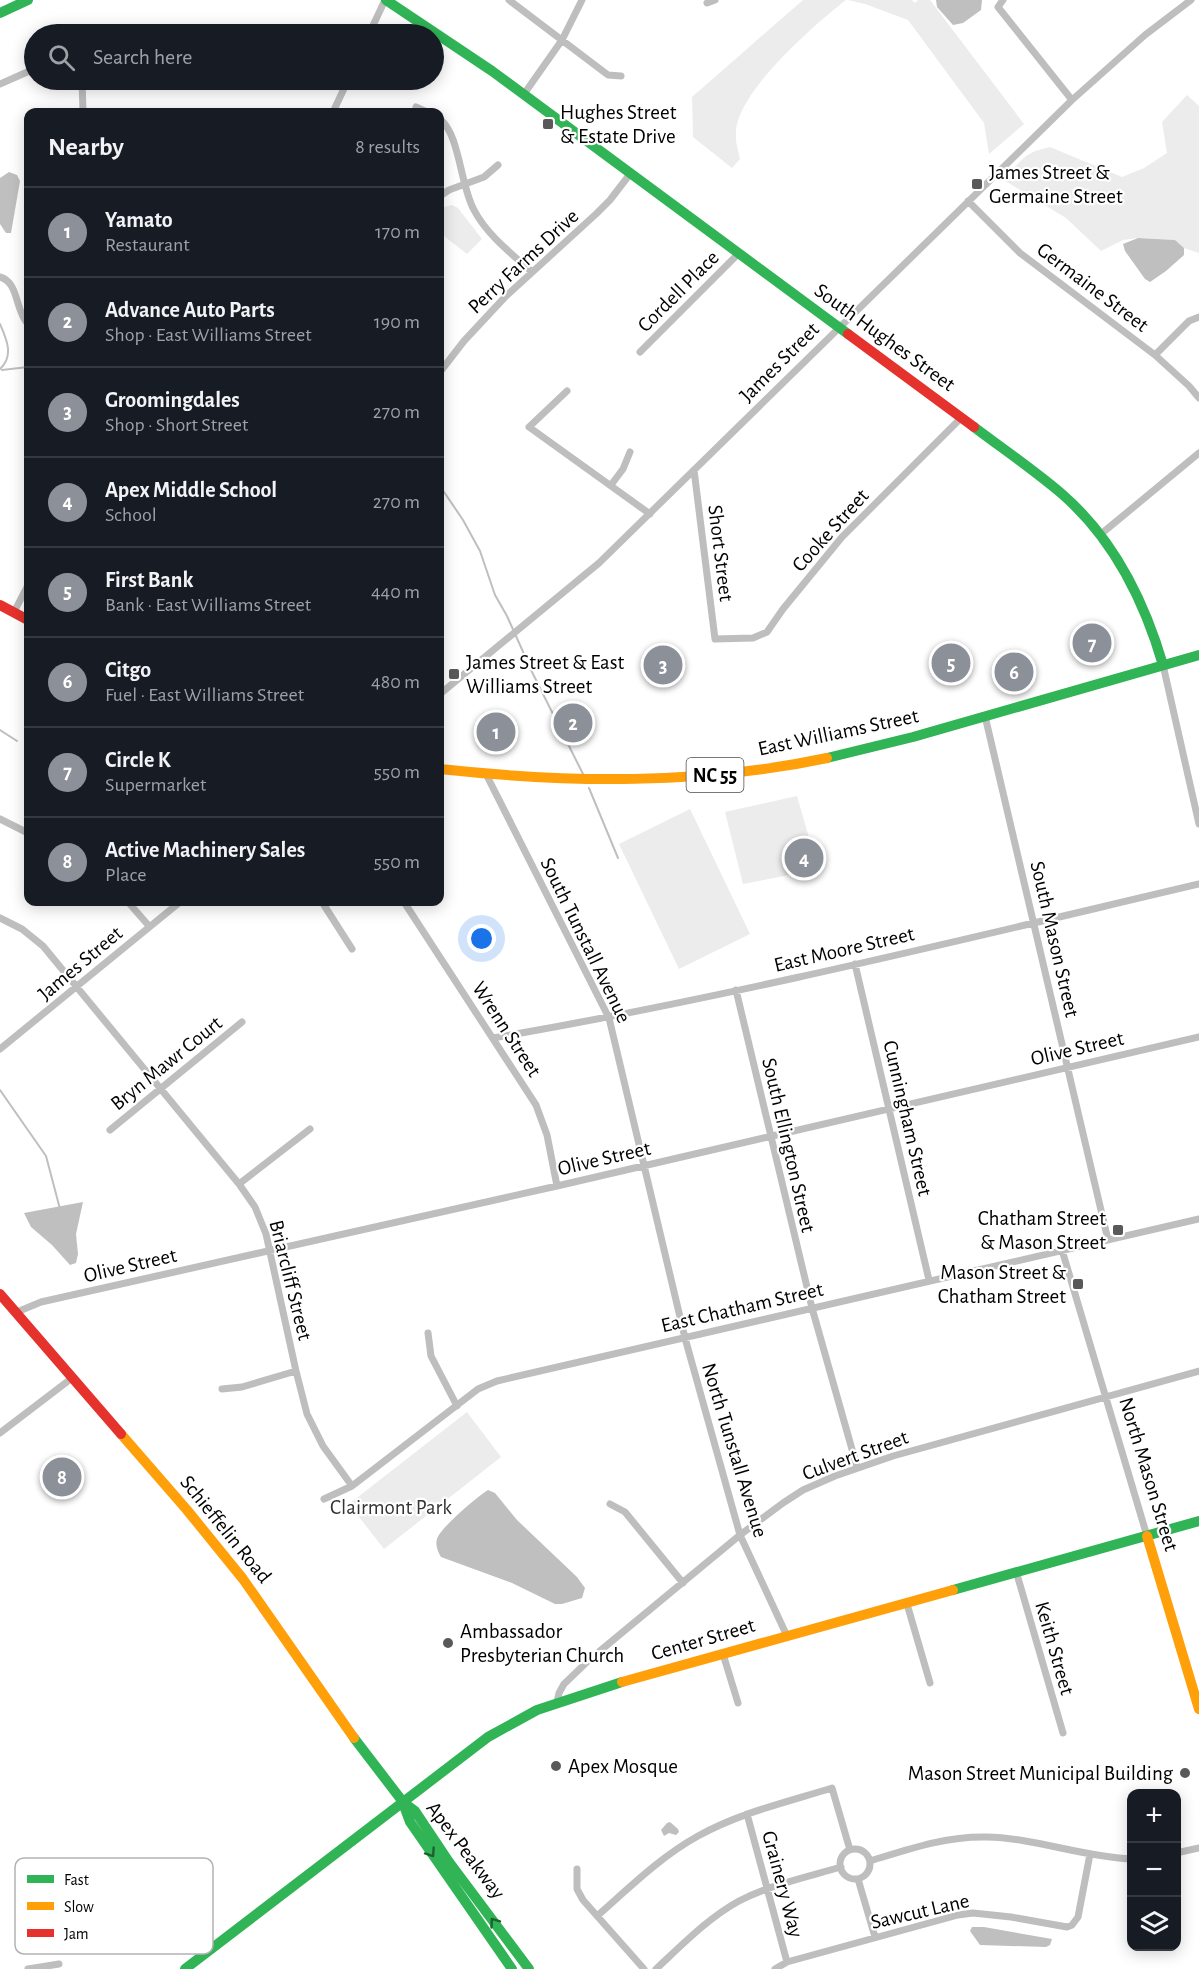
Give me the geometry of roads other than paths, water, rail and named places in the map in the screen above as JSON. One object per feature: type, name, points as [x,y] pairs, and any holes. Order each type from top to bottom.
[{"type":"main road","points":[[0,13],[28,0]]},
{"type":"main road","name":"South Hughes Street","points":[[386,0],[425,24]]},
{"type":"main road","name":"South Hughes Street","points":[[444,37],[841,327],[1062,494],[1101,534],[1118,556],[1135,586],[1155,636],[1163,665]]},
{"type":"main road","points":[[0,605],[24,618]]},
{"type":"main road","name":"East Williams Street","points":[[444,769],[544,779],[600,781],[673,779],[728,774],[830,757],[1199,655]]},
{"type":"main road","name":"Schieffelin Road","points":[[0,1294],[188,1510],[243,1579],[325,1699],[403,1802]]},
{"type":"main road","name":"Center Street","points":[[213,1947],[450,1764],[528,1714],[557,1702],[723,1654],[1199,1521]]},
{"type":"main road","name":"North Mason Street","points":[[1147,1536],[1199,1709]]},
{"type":"main road","name":"Apex Peakway","points":[[403,1802],[410,1822],[512,1969]]},
{"type":"main road","name":"Apex Peakway","points":[[403,1802],[415,1811],[449,1862],[529,1969]]},
{"type":"main road","name":"Center Street","points":[[184,1969],[204,1954]]},
{"type":"street","points":[[374,24],[386,0]]},
{"type":"street","points":[[509,0],[608,75],[621,76]]},
{"type":"street","points":[[524,94],[562,40],[582,0]]},
{"type":"street","points":[[1003,0],[999,7],[1072,100]]},
{"type":"street","name":"James Street","points":[[444,691],[584,576],[1072,100],[1145,35],[1191,0]]},
{"type":"street","points":[[0,84],[24,73]]},
{"type":"street","points":[[82,90],[83,108]]},
{"type":"street","points":[[335,108],[343,90]]},
{"type":"street","points":[[444,123],[449,129],[455,146],[463,186],[475,212],[482,223],[532,272]]},
{"type":"street","points":[[444,194],[484,177],[498,165]]},
{"type":"street","name":"Perry Farms Drive","points":[[444,367],[490,312],[603,207],[630,174]]},
{"type":"street","name":"Germaine Street","points":[[968,201],[1020,253],[1155,356],[1199,398]]},
{"type":"street","name":"Cordell Place","points":[[640,352],[738,253]]},
{"type":"street","points":[[0,277],[8,280],[12,286],[24,319]]},
{"type":"street","points":[[1155,356],[1190,321],[1199,317]]},
{"type":"street","points":[[567,391],[529,427],[650,514]]},
{"type":"street","name":"Cooke Street","points":[[716,639],[753,638],[767,632],[842,537],[962,417]]},
{"type":"street","points":[[611,485],[623,469],[630,452]]},
{"type":"street","points":[[1101,534],[1199,453]]},
{"type":"street","name":"Short Street","points":[[694,470],[716,639]]},
{"type":"street","points":[[14,612],[24,593]]},
{"type":"street","name":"South Hughes Street","points":[[1163,665],[1199,824]]},
{"type":"street","name":"South Mason Street","points":[[985,716],[1107,1240]]},
{"type":"street","name":"South Tunstall Avenue","points":[[486,774],[609,1018],[685,1338]]},
{"type":"street","points":[[0,819],[24,831]]},
{"type":"street","name":"East Moore Street","points":[[494,1038],[609,1018],[855,964],[1199,884]]},
{"type":"street","points":[[132,906],[149,926]]},
{"type":"street","name":"James Street","points":[[0,1049],[175,906]]},
{"type":"street","points":[[325,906],[352,949]]},
{"type":"street","name":"Wrenn Street","points":[[407,906],[536,1105],[543,1120],[557,1186]]},
{"type":"street","name":"Briarcliff Street","points":[[0,918],[33,936],[78,986],[239,1184],[255,1207],[270,1250],[296,1371],[311,1424],[323,1446],[352,1486]]},
{"type":"street","name":"Cunningham Street","points":[[855,964],[929,1280]]},
{"type":"street","name":"South Ellington Street","points":[[736,990],[769,1136],[812,1308],[857,1467]]},
{"type":"street","name":"Bryn Mawr Court","points":[[110,1130],[242,1022]]},
{"type":"street","name":"Olive Street","points":[[17,1311],[41,1302],[557,1186],[1199,1037]]},
{"type":"street","points":[[239,1184],[310,1129]]},
{"type":"street","name":"East Chatham Street","points":[[324,1499],[352,1486],[478,1389],[497,1381],[1199,1219]]},
{"type":"street","name":"North Mason Street","points":[[1062,1250],[1147,1536]]},
{"type":"street","points":[[428,1333],[430,1356],[457,1406]]},
{"type":"street","name":"North Tunstall Avenue","points":[[685,1338],[740,1535],[787,1636]]},
{"type":"street","points":[[222,1389],[242,1387],[296,1371]]},
{"type":"street","name":"Culvert Street","points":[[557,1702],[564,1684],[575,1673],[740,1535],[803,1490],[857,1467],[1199,1371]]},
{"type":"street","points":[[0,1433],[72,1378]]},
{"type":"street","points":[[610,1504],[625,1512],[683,1583]]},
{"type":"street","name":"Keith Street","points":[[1016,1571],[1064,1733]]},
{"type":"street","points":[[907,1604],[930,1683]]},
{"type":"street","points":[[723,1654],[738,1703]]},
{"type":"street","points":[[597,1916],[656,1864],[683,1845],[732,1819],[832,1788],[850,1850]]},
{"type":"street","name":"Grainery Way","points":[[747,1814],[787,1962]]},
{"type":"street","points":[[870,1861],[932,1843],[968,1837],[1002,1838],[1127,1859]]},
{"type":"street","points":[[1181,1852],[1199,1848]]},
{"type":"street","points":[[850,1850],[863,1851],[870,1861],[871,1866],[866,1874],[858,1879],[849,1878],[841,1868],[843,1855],[850,1850]]},
{"type":"street","name":"Sawcut Lane","points":[[775,1969],[787,1962],[958,1915],[973,1913],[1011,1917],[1067,1927],[1072,1925],[1078,1917],[1090,1854]]},
{"type":"street","points":[[656,1969],[722,1912],[751,1895],[841,1868]]},
{"type":"street","points":[[577,1869],[577,1889],[583,1900],[644,1969]]},
{"type":"street","points":[[858,1879],[875,1937]]},
{"type":"street","points":[[28,1969],[59,1964]]},
{"type":"waterway","points":[[0,324],[8,348],[7,359],[0,369]]},
{"type":"waterway","points":[[2,370],[24,367]]},
{"type":"waterway","points":[[444,492],[480,551],[495,595],[583,774]]},
{"type":"waterway","points":[[0,730],[17,741]]},
{"type":"waterway","points":[[589,788],[618,858]]},
{"type":"waterway","points":[[0,1090],[46,1156],[60,1209]]},
{"type":"place","name":"Hughes Street & Estate Drive","points":[[548,124]]},
{"type":"place","name":"James Street & Germaine Street","points":[[977,184]]},
{"type":"place","name":"Circle K","points":[[1092,643]]},
{"type":"place","name":"First Bank","points":[[951,663]]},
{"type":"place","name":"Groomingdales","points":[[663,665]]},
{"type":"place","name":"Citgo","points":[[1014,672]]},
{"type":"place","name":"James Street & East Williams Street","points":[[454,674]]},
{"type":"place","name":"Advance Auto Parts","points":[[573,723]]},
{"type":"place","name":"Yamato","points":[[496,732]]},
{"type":"place","name":"Apex Middle School","points":[[804,858]]},
{"type":"place","name":"Chatham Street & Mason Street","points":[[1118,1230]]},
{"type":"place","name":"Mason Street & Chatham Street","points":[[1078,1284]]},
{"type":"place","name":"Active Machinery Sales","points":[[62,1477]]},
{"type":"place","name":"Ambassador Presbyterian Church","points":[[448,1643]]},
{"type":"place","name":"Apex Mosque","points":[[556,1766]]},
{"type":"place","name":"Mason Street Municipal Building","points":[[1185,1773]]},
{"type":"park label","name":"Clairmont Park","points":[[391,1507]]}]
